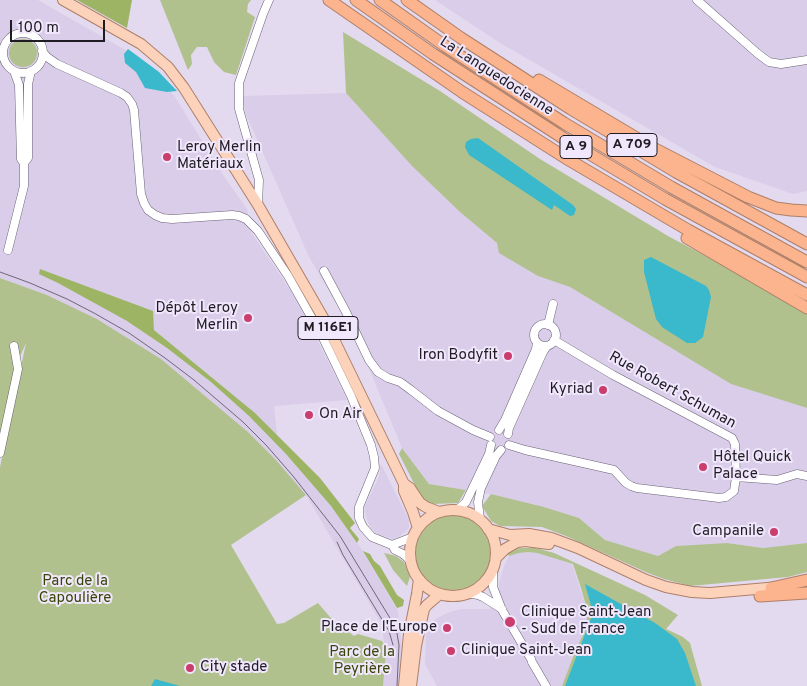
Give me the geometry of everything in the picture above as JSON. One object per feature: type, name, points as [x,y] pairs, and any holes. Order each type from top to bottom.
[{"type":"highway","points":[[329,0],[455,87],[569,160],[688,230],[807,295]]},
{"type":"highway","name":"La Languedocienne","points":[[356,0],[433,54],[563,138],[699,218],[807,277]]},
{"type":"highway","name":"La Languedocienne","points":[[380,0],[453,51],[572,128],[807,262]]},
{"type":"highway","name":"A 709","points":[[407,0],[571,109],[676,172],[807,244]]},
{"type":"highway","points":[[435,19],[675,160],[761,203],[784,209],[807,210]]},
{"type":"highway","points":[[569,160],[658,221],[807,308]]},
{"type":"highway","points":[[771,588],[807,580]]},
{"type":"highway","points":[[760,596],[807,593]]},
{"type":"main road","name":"M 116E1","points":[[63,0],[141,44],[168,67],[184,88],[258,205],[336,342],[404,484],[404,491],[414,512],[418,528]]},
{"type":"main road","name":"M 116E1","points":[[404,484],[410,488],[420,503],[439,512]]},
{"type":"main road","points":[[458,510],[480,520],[488,529],[496,548],[496,558],[493,571],[482,585],[468,593],[454,596],[432,591],[419,579],[412,568],[411,545],[418,528],[424,521],[439,512],[458,510]]},
{"type":"main road","points":[[488,529],[510,535],[529,534],[551,538],[578,548],[646,580],[666,587],[692,592],[710,594],[807,585]]},
{"type":"main road","points":[[496,558],[505,549],[518,542],[549,544],[661,591],[692,598],[712,599],[760,596],[807,589]]},
{"type":"main road","points":[[411,686],[413,635],[419,579]]},
{"type":"main road","points":[[404,686],[413,635],[424,609],[440,594]]},
{"type":"street","points":[[258,205],[259,180],[239,109],[239,83],[262,14],[269,0]]},
{"type":"street","points":[[697,0],[769,62],[781,64],[807,60]]},
{"type":"street","points":[[27,34],[36,39],[42,51],[40,64],[31,72],[23,73],[14,71],[7,66],[2,54],[4,40],[16,35],[27,34]]},
{"type":"street","points":[[42,51],[57,64],[121,93],[132,104],[135,113],[142,194],[148,210],[154,215],[172,219],[239,216],[246,219],[258,231],[288,276],[324,338],[371,445],[375,463],[374,473],[360,502],[359,518],[363,527],[372,537],[392,546],[411,561]]},
{"type":"street","points":[[40,64],[57,64]]},
{"type":"street","points":[[8,250],[24,186],[24,163],[21,159],[20,85],[14,71]]},
{"type":"street","points":[[24,163],[28,158],[28,84],[31,72]]},
{"type":"street","points":[[324,271],[369,360],[378,372],[400,382],[443,414],[475,431],[490,441],[495,449],[501,450]]},
{"type":"street","points":[[548,325],[553,304]]},
{"type":"street","points":[[480,520],[478,502],[482,488],[496,456],[509,444],[509,428],[543,352],[554,340],[555,333],[552,327],[548,325],[541,325],[536,330],[534,336],[537,343],[536,349],[499,430]]},
{"type":"street","name":"Rue Robert Schuman","points":[[509,444],[532,452],[614,470],[626,483],[632,486],[724,498],[734,491],[736,477],[735,444],[732,438],[613,375],[554,340]]},
{"type":"street","points":[[537,343],[547,346]]},
{"type":"street","points":[[0,453],[18,369],[14,346]]},
{"type":"street","points":[[458,510],[466,502],[489,454],[492,432],[499,430],[505,431],[508,434]]},
{"type":"street","points":[[736,477],[778,480],[797,474],[807,476]]},
{"type":"street","points":[[392,546],[413,538]]},
{"type":"street","points":[[493,571],[493,587],[502,610],[546,686]]},
{"type":"street","points":[[468,593],[484,597],[502,610]]},
{"type":"shaded area","points":[[0,0],[38,0],[127,51],[158,77],[175,97],[223,175],[247,209],[251,232],[301,306],[347,400],[274,406],[277,435],[255,413],[154,330],[152,311],[40,269],[40,274],[127,321],[167,348],[211,382],[249,416],[286,454],[331,506],[363,551],[398,611],[402,648],[398,686],[383,686],[386,653],[381,623],[306,495],[275,459],[248,432],[161,359],[97,319],[47,295],[0,278],[0,254],[2,254],[0,253]]},
{"type":"shaded area","points":[[435,0],[807,0],[807,191],[793,194],[715,167],[500,43]]},
{"type":"shaded area","points":[[346,93],[412,166],[460,212],[538,276],[570,287],[731,384],[807,408],[807,543],[763,548],[727,543],[676,546],[658,556],[605,540],[579,518],[491,494],[429,484],[402,448],[370,371],[340,310],[309,257],[245,112],[243,96]]},
{"type":"shaded area","points":[[381,464],[409,520],[409,528],[393,539],[374,531],[369,525],[365,512],[365,506],[379,477]]},
{"type":"shaded area","name":"Clinique Saint-Jean - Sud de France","points":[[528,552],[572,564],[588,613],[584,633],[562,686],[437,686],[425,664],[426,633],[429,626],[437,618],[450,612],[461,609],[490,609],[499,599],[499,583],[509,556]]},
{"type":"green space","points":[[77,0],[132,0],[127,28]]},
{"type":"green space","points":[[160,0],[251,0],[248,4],[247,12],[255,17],[236,75],[224,72],[214,62],[207,47],[197,47],[191,55],[192,64],[188,70]]},
{"type":"green space","points":[[343,32],[440,91],[540,159],[668,236],[807,310],[807,408],[731,384],[570,287],[538,276],[499,253],[497,243],[460,212],[412,166],[346,93]]},
{"type":"green space","points":[[23,39],[33,43],[37,53],[33,63],[23,67],[13,63],[9,53],[13,43]]},
{"type":"green space","points":[[40,269],[153,311],[154,330],[255,413],[320,478],[355,523],[350,528],[359,539],[357,543],[331,506],[286,454],[249,416],[211,382],[167,348],[127,321],[39,274]]},
{"type":"green space","points":[[0,278],[47,295],[97,319],[161,359],[248,432],[275,459],[306,495],[231,545],[277,624],[284,623],[318,603],[330,617],[354,636],[358,634],[382,641],[386,653],[383,686],[0,686],[0,467],[26,343],[14,370],[0,443]]},
{"type":"green space","points":[[402,448],[429,484],[466,490],[458,503],[433,504],[422,499],[399,454]]},
{"type":"green space","points":[[491,494],[579,518],[605,540],[658,556],[676,546],[727,543],[763,548],[807,543],[807,572],[788,577],[690,586],[648,573],[542,527],[500,526],[491,521],[482,506]]},
{"type":"green space","name":"Place de l'Europe","points":[[453,514],[468,517],[485,531],[489,538],[492,553],[489,568],[475,585],[468,589],[453,592],[438,589],[421,575],[417,568],[414,553],[417,538],[431,521],[438,517]]},
{"type":"green space","points":[[519,548],[536,548],[554,553],[645,595],[678,615],[666,629],[683,637],[690,643],[702,686],[562,686],[584,633],[588,613],[581,588],[573,564],[537,553],[528,552],[509,556],[507,554]]},
{"type":"green space","points":[[363,551],[370,554],[380,566],[397,595],[404,600],[403,606],[397,608]]},
{"type":"green space","points":[[384,553],[396,556],[404,562],[410,577],[407,586],[393,570]]},
{"type":"water","points":[[128,49],[159,72],[177,91],[167,92],[145,88],[136,72],[125,63],[124,54]]},
{"type":"water","points":[[478,138],[573,205],[576,209],[574,215],[570,216],[554,205],[552,210],[469,155],[465,147],[466,142]]},
{"type":"water","points":[[651,257],[706,286],[709,290],[711,297],[703,337],[695,343],[687,343],[662,327],[656,319],[644,272],[644,260]]},
{"type":"water","points":[[585,584],[655,623],[677,639],[685,653],[696,686],[565,686],[593,613]]},
{"type":"water","points":[[155,679],[180,686],[151,686]]},
{"type":"tram line","points":[[0,272],[67,299],[129,333],[194,380],[243,422],[266,445],[340,536],[396,628],[399,645],[397,686]]},
{"type":"tram line","points":[[337,542],[389,631],[393,645]]},
{"type":"place","name":"Leroy Merlin Matériaux","points":[[167,157]]},
{"type":"place","name":"Dépôt Leroy Merlin","points":[[248,318]]},
{"type":"place","name":"Iron Bodyfit","points":[[508,356]]},
{"type":"place","name":"Kyriad","points":[[603,390]]},
{"type":"place","name":"On Air","points":[[309,415]]},
{"type":"place","name":"Hôtel Quick Palace","points":[[703,467]]},
{"type":"place","name":"Campanile","points":[[774,532]]},
{"type":"place","name":"Clinique Saint-Jean - Sud de France","points":[[510,622]]},
{"type":"place","name":"Place de l'Europe","points":[[447,628]]},
{"type":"place","name":"Clinique Saint-Jean","points":[[451,651]]},
{"type":"place","name":"City stade","points":[[190,668]]},
{"type":"park label","name":"Parc de la Capoulière","points":[[75,590]]},
{"type":"park label","name":"Parc de la Peyrière","points":[[362,662]]}]
